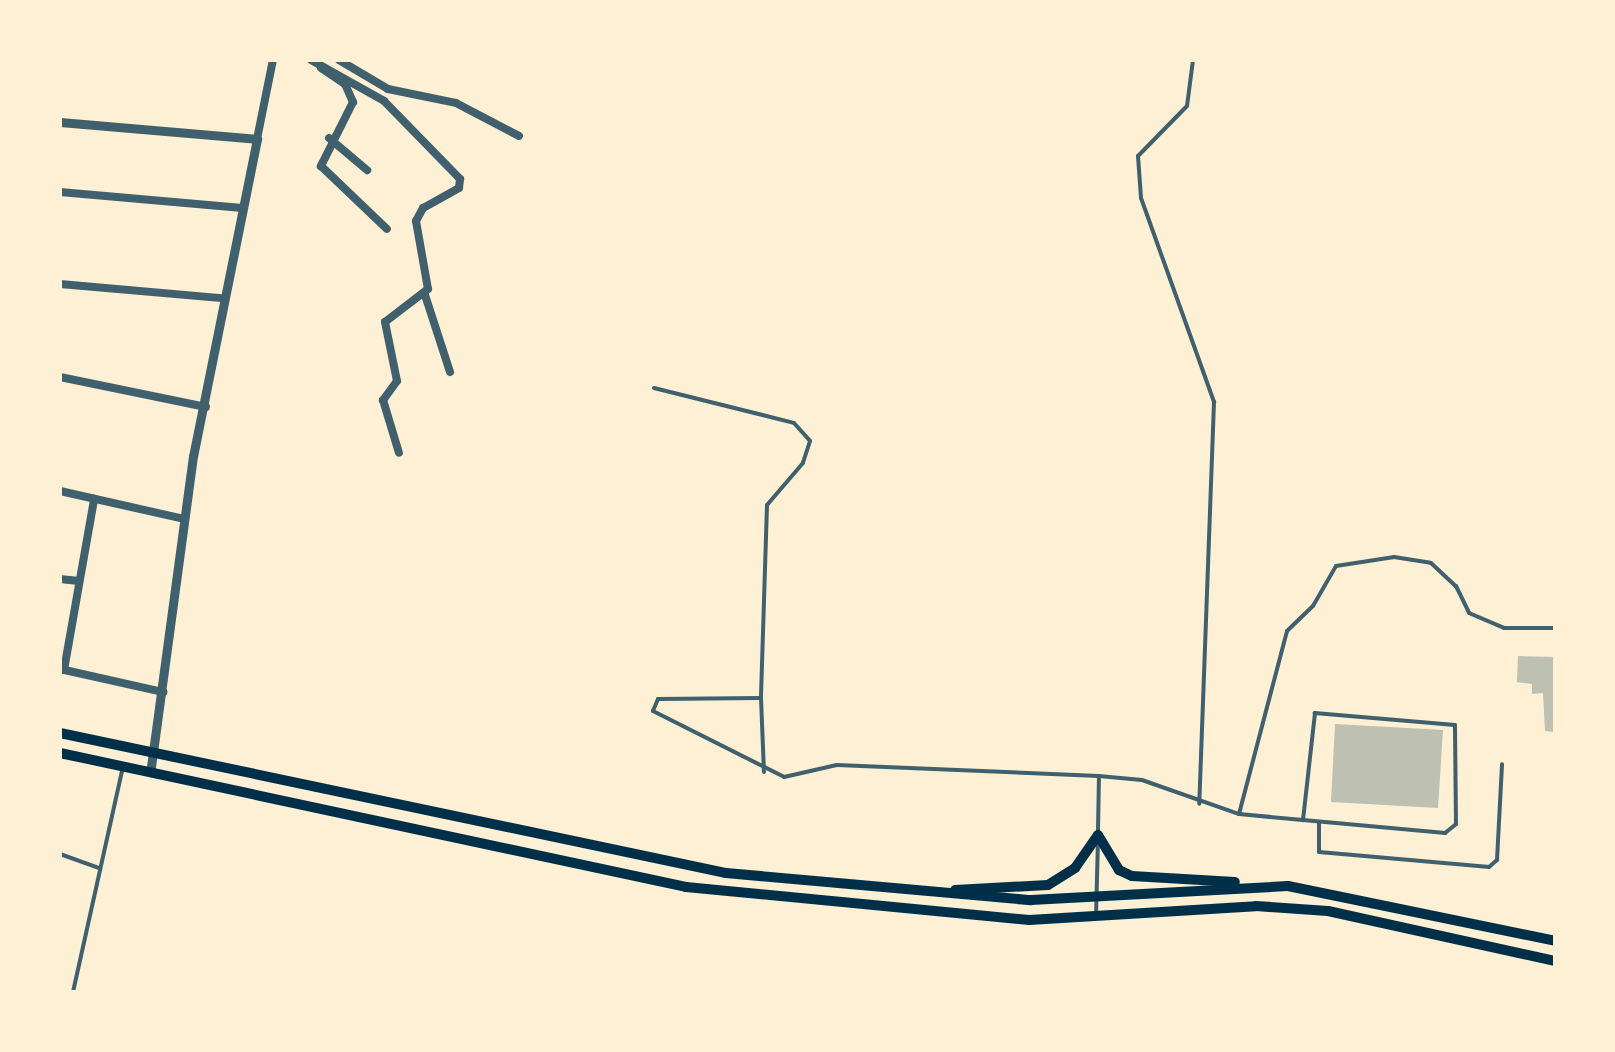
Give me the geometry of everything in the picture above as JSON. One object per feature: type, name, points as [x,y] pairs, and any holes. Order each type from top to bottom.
[{"type":"main road","points":[[60,733],[661,864],[1031,900],[1250,884]]},
{"type":"main road","points":[[60,753],[686,887],[1030,920],[1256,906],[1328,910],[1555,962]]},
{"type":"main road","points":[[944,892],[1048,884],[1075,868],[1098,836],[1119,870],[1132,876],[1344,894],[1555,941]]},
{"type":"street","points":[[150,772],[184,519],[206,407],[221,298],[273,60]]},
{"type":"street","points":[[310,60],[352,94],[321,166],[387,229]]},
{"type":"street","points":[[310,60],[384,101],[460,179],[459,188],[423,208],[416,221],[425,295],[450,372]]},
{"type":"street","points":[[338,60],[388,89],[456,102],[518,136]]},
{"type":"street","points":[[60,122],[257,139]]},
{"type":"street","points":[[330,138],[367,170]]},
{"type":"street","points":[[60,192],[242,208]]},
{"type":"street","points":[[60,284],[221,298]]},
{"type":"street","points":[[399,453],[382,400],[397,382],[386,322],[425,295]]},
{"type":"street","points":[[60,377],[206,407]]},
{"type":"street","points":[[60,491],[184,519]]},
{"type":"street","points":[[94,499],[62,670],[163,692]]},
{"type":"street","points":[[60,579],[79,582]]},
{"type":"lane","points":[[1193,60],[1187,106],[1138,156],[1141,198],[1214,402],[1199,804]]},
{"type":"lane","points":[[654,388],[794,423],[810,441],[804,463],[767,505],[761,698],[764,772]]},
{"type":"lane","points":[[1239,814],[1287,632],[1314,606],[1336,566],[1394,557],[1430,563],[1456,586],[1469,613],[1504,628],[1555,628]]},
{"type":"lane","points":[[761,698],[658,699],[653,712],[764,772],[784,776],[838,765],[1100,776],[1163,786],[1199,804],[1239,814],[1320,822],[1445,833],[1456,824],[1455,725],[1315,713],[1303,820]]},
{"type":"lane","points":[[1320,822],[1318,852],[1489,867],[1497,860],[1502,764]]},
{"type":"lane","points":[[73,992],[122,766]]},
{"type":"lane","points":[[1096,916],[1100,776]]},
{"type":"lane","points":[[60,854],[99,868]]},
{"type":"building","points":[[1518,656],[1555,657],[1555,732],[1545,731],[1543,693],[1532,694],[1532,684],[1517,682]]},
{"type":"building","points":[[1335,724],[1443,730],[1438,808],[1331,802]]}]
